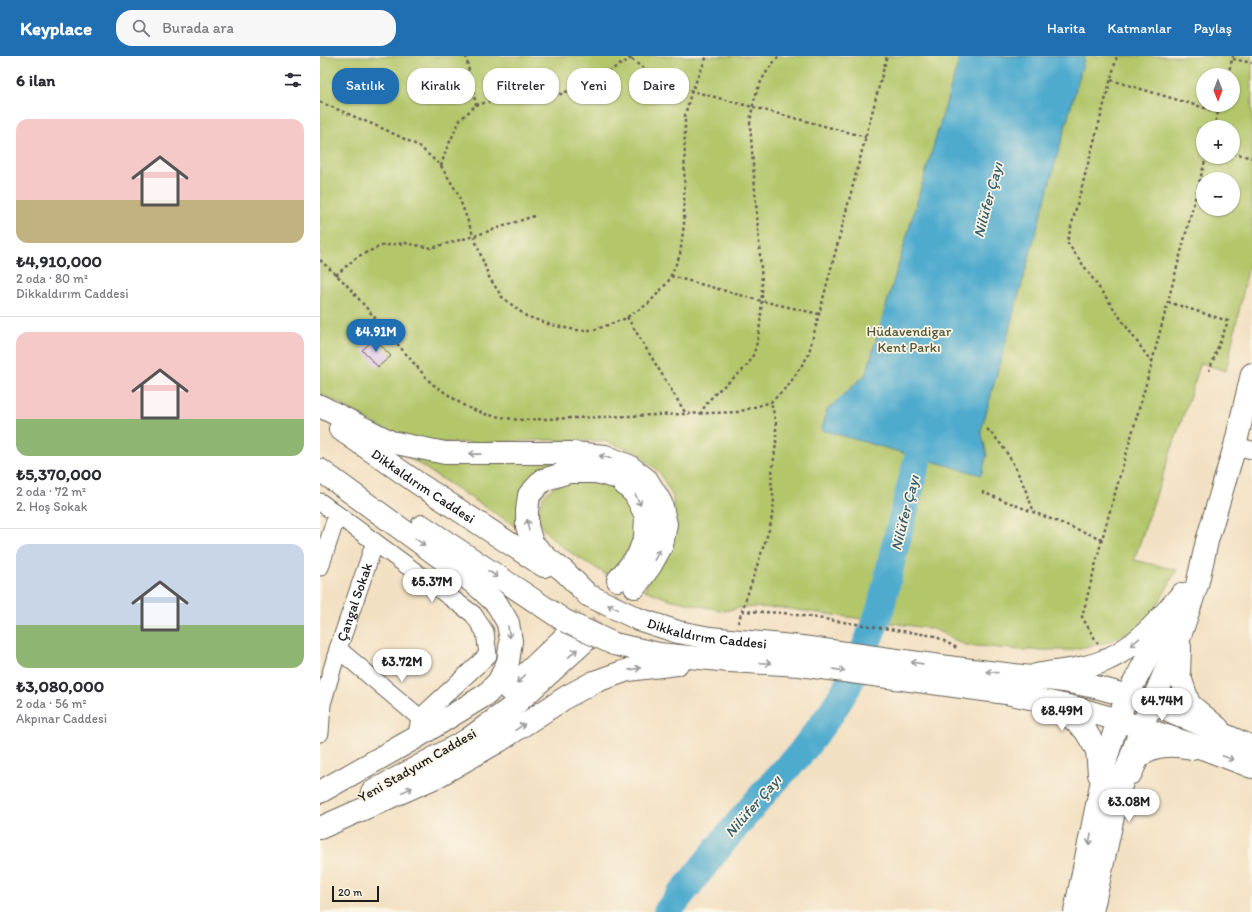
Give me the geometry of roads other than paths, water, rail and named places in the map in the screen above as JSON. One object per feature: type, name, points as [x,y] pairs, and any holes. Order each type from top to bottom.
[{"type":"main road","points":[[1092,912],[1109,792],[1107,756],[1127,696],[1182,594],[1207,540],[1243,448],[1252,374]]},
{"type":"main road","points":[[320,406],[391,442],[445,453],[573,453],[605,456],[629,466],[647,480],[661,503],[666,524],[662,545],[651,565],[626,584],[645,537],[646,516],[635,494],[618,478],[596,472],[569,472],[543,480],[529,494],[527,526],[532,543],[548,559],[564,571],[588,595]]},
{"type":"main road","name":"Dikkaldırım Caddesi","points":[[320,415],[503,540],[588,595],[638,619],[678,632],[710,638],[732,651]]},
{"type":"main road","name":"Dikkaldırım Caddesi","points":[[320,461],[360,486],[573,631],[614,644],[659,654],[732,651],[801,656],[956,677],[1026,677],[1064,681],[1100,688],[1152,703],[1229,736]]},
{"type":"main road","points":[[320,470],[480,588],[497,604],[508,623],[511,641],[508,662],[499,681],[487,694],[418,728],[320,792]]},
{"type":"main road","points":[[1074,912],[1109,792],[1141,728],[1180,636],[1197,585],[1207,540]]},
{"type":"main road","points":[[1026,677],[1081,667],[1107,660],[1128,648],[1151,629],[1182,594]]},
{"type":"main road","points":[[504,705],[573,631]]},
{"type":"main road","points":[[1180,636],[1179,674],[1189,704],[1200,715],[1229,736],[1252,747]]},
{"type":"main road","points":[[320,828],[436,777],[499,741],[568,696],[594,682],[628,670],[666,665],[732,651]]},
{"type":"main road","name":"Dikkaldırım Caddesi","points":[[956,677],[1006,692],[1077,708],[1205,749]]},
{"type":"main road","points":[[1006,692],[1066,712],[1085,730],[1097,750],[1109,792]]},
{"type":"main road","name":"Yeni Stadyum Caddesi","points":[[320,805],[470,722],[504,705]]},
{"type":"main road","name":"Yeni Stadyum Caddesi","points":[[320,819],[467,740],[504,705]]},
{"type":"main road","points":[[1109,792],[1140,756],[1153,749],[1173,745],[1205,749],[1252,767]]},
{"type":"street","points":[[320,502],[473,614],[485,632],[488,655],[418,728],[338,649]]},
{"type":"street","points":[[320,567],[337,515]]},
{"type":"street","name":"Çangal Sokak","points":[[320,732],[321,703],[375,542]]},
{"type":"water","points":[[960,56],[1085,56],[981,431],[987,455],[981,475],[822,430],[827,410],[866,374]]},
{"type":"waterway","name":"Nilüfer Çayı","points":[[667,912],[726,838],[769,787],[800,754],[831,713],[846,689],[859,663],[880,610],[928,419]]},
{"type":"tunnel","points":[[569,633],[618,580]]},
{"type":"tunnel","points":[[586,640],[635,587]]},
{"type":"park label","name":"Hüdavendigar Kent Parkı","points":[[909,340]]}]
